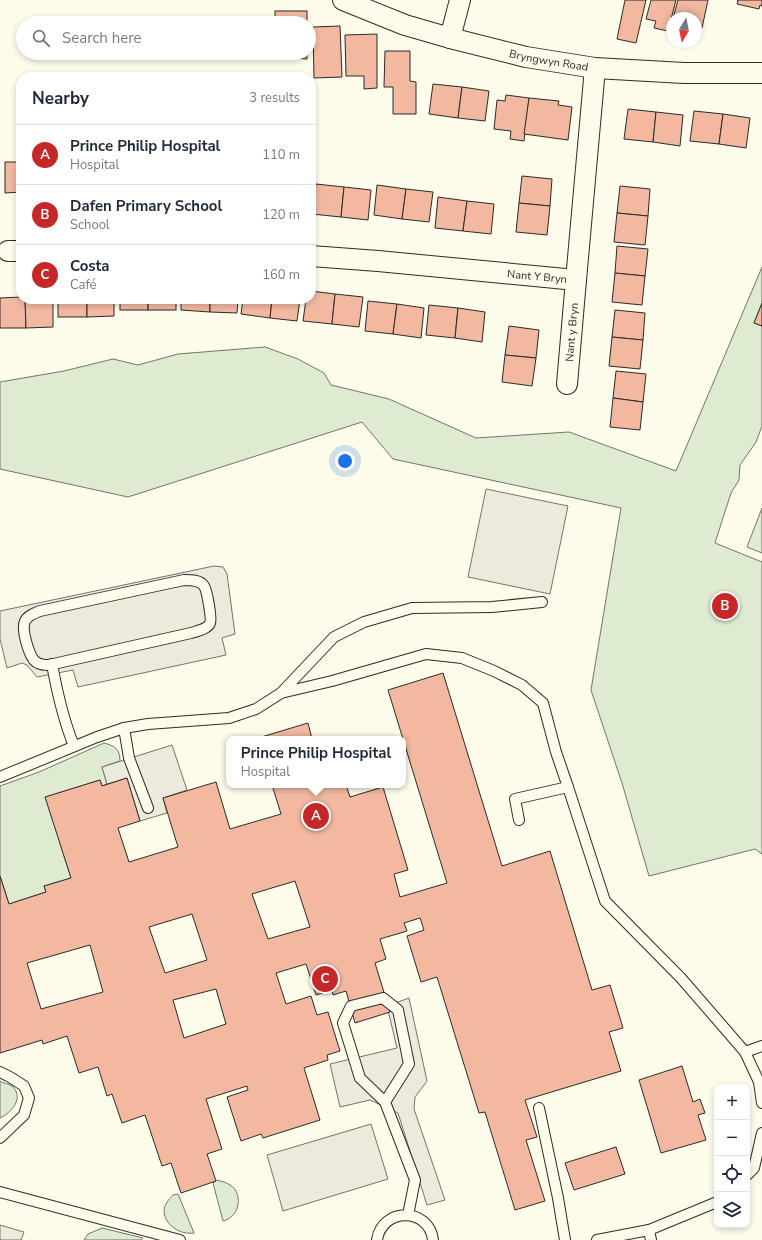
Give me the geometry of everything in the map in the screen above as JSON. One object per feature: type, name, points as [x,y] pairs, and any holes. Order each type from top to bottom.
[{"type":"street","name":"Bryngwyn Road","points":[[343,0],[405,25],[450,38],[526,56],[595,68],[684,73],[762,73]]},
{"type":"street","points":[[450,38],[460,0]]},
{"type":"street","name":"Nant Y Bryn","points":[[316,256],[378,260],[576,280],[595,68]]},
{"type":"street","name":"Nant y Bryn","points":[[567,384],[576,280]]},
{"type":"lane","points":[[184,580],[192,580],[204,586],[211,618],[210,623],[206,627],[191,633],[52,664],[43,665],[37,663],[29,650],[24,625],[25,620],[29,615],[40,611],[184,580]]},
{"type":"lane","points":[[0,777],[74,746],[124,728],[148,724],[229,718],[256,709],[281,693],[334,638],[364,622],[412,608],[492,606],[542,602]]},
{"type":"lane","points":[[281,693],[332,681],[426,654],[462,658],[522,684],[543,703],[556,752],[605,902],[681,978],[745,1052],[759,1082],[762,1103]]},
{"type":"lane","points":[[52,664],[65,725],[74,746]]},
{"type":"lane","points":[[124,728],[129,758],[148,808]]},
{"type":"lane","points":[[519,820],[515,799],[568,787]]},
{"type":"lane","points":[[385,1102],[409,1064],[398,1010],[383,998],[351,1006],[344,1023],[360,1078],[385,1102],[415,1180],[408,1215]]},
{"type":"lane","points":[[745,1052],[762,1046]]},
{"type":"lane","points":[[0,1072],[24,1086],[29,1098],[24,1115],[0,1138]]},
{"type":"lane","points":[[539,1108],[558,1198],[565,1240]]},
{"type":"lane","points":[[750,1172],[754,1168],[762,1133]]},
{"type":"lane","points":[[0,1192],[180,1240]]},
{"type":"lane","points":[[597,1240],[650,1235],[714,1203]]},
{"type":"lane","points":[[377,1240],[378,1234],[390,1219],[408,1215],[417,1217],[425,1222],[430,1229],[433,1240]]},
{"type":"green space","points":[[762,267],[762,303],[754,323],[762,326],[762,426],[756,442],[740,465],[739,480],[731,493],[715,543],[762,562],[762,854],[755,849],[649,876],[622,783],[591,690],[621,508],[393,459],[362,422],[128,497],[0,469],[0,382],[64,371],[113,359],[138,365],[178,354],[265,347],[298,359],[324,373],[331,385],[389,399],[476,438],[569,432],[676,471]]},
{"type":"green space","points":[[762,508],[762,553],[747,547]]},
{"type":"green space","points":[[104,743],[111,745],[116,749],[120,757],[120,761],[102,767],[107,784],[102,786],[100,780],[46,797],[71,878],[44,886],[46,892],[9,904],[0,876],[0,786],[39,772]]},
{"type":"green space","points":[[0,1081],[12,1086],[16,1091],[17,1100],[12,1109],[0,1118]]},
{"type":"green space","points":[[217,1180],[232,1187],[238,1196],[237,1209],[231,1217],[223,1221],[213,1183]]},
{"type":"green space","points":[[178,1194],[194,1233],[184,1233],[179,1231],[167,1221],[164,1209],[167,1202],[173,1195]]},
{"type":"green space","points":[[102,1228],[143,1238],[141,1240],[84,1240],[88,1234]]},
{"type":"shaded area","points":[[486,489],[568,506],[550,594],[468,577]]},
{"type":"shaded area","points":[[214,566],[223,567],[227,574],[235,634],[222,638],[226,655],[78,687],[73,670],[37,677],[27,665],[22,663],[7,668],[0,639],[0,611]]},
{"type":"shaded area","points":[[172,745],[187,790],[163,798],[167,813],[140,821],[127,778],[107,784],[102,767]]},
{"type":"shaded area","points":[[409,998],[427,1081],[415,1097],[414,1109],[445,1200],[427,1205],[398,1113],[370,1100],[340,1107],[330,1064],[397,1048],[387,1006]]},
{"type":"shaded area","points":[[371,1124],[388,1179],[283,1211],[267,1155]]},
{"type":"shaded area","points":[[0,1225],[24,1232],[21,1240],[0,1240]]},
{"type":"building","points":[[625,0],[646,0],[636,43],[617,39]]},
{"type":"building","points":[[651,0],[676,0],[673,12],[666,12],[666,31],[654,28],[656,21],[646,19]]},
{"type":"building","points":[[678,0],[708,0],[702,28],[702,12],[675,12]]},
{"type":"building","points":[[738,0],[762,0],[762,6],[760,5],[759,9],[737,4]]},
{"type":"building","points":[[275,11],[307,11],[307,16],[275,16]]},
{"type":"building","points":[[340,26],[342,77],[316,78],[316,72],[314,72],[314,60],[316,60],[316,27]]},
{"type":"building","points":[[377,34],[377,88],[364,89],[364,76],[346,76],[345,35]]},
{"type":"building","points":[[385,51],[410,51],[410,81],[416,82],[416,114],[393,114],[393,87],[384,87]]},
{"type":"building","points":[[433,84],[462,87],[458,118],[429,114]]},
{"type":"building","points":[[462,87],[489,91],[485,121],[458,118]]},
{"type":"building","points":[[506,95],[529,98],[524,141],[510,139],[511,131],[494,129],[497,100],[505,101]]},
{"type":"building","points":[[529,98],[559,101],[558,105],[572,107],[568,140],[524,134]]},
{"type":"building","points":[[628,109],[656,112],[653,142],[624,139]]},
{"type":"building","points":[[694,111],[723,114],[719,144],[690,141]]},
{"type":"building","points":[[656,112],[683,115],[680,146],[653,142]]},
{"type":"building","points":[[723,114],[750,118],[746,148],[719,144]]},
{"type":"building","points":[[5,162],[16,162],[16,192],[5,193]]},
{"type":"building","points":[[522,176],[552,179],[550,206],[519,203]]},
{"type":"building","points":[[316,184],[344,187],[341,217],[316,214]]},
{"type":"building","points":[[377,185],[406,189],[402,219],[374,215]]},
{"type":"building","points":[[620,186],[650,189],[648,216],[617,213]]},
{"type":"building","points":[[344,187],[371,190],[368,220],[341,217]]},
{"type":"building","points":[[406,189],[433,192],[429,222],[402,219]]},
{"type":"building","points":[[438,197],[467,201],[463,231],[435,228]]},
{"type":"building","points":[[467,201],[494,204],[491,234],[463,231]]},
{"type":"building","points":[[519,203],[550,206],[547,235],[516,232]]},
{"type":"building","points":[[617,213],[648,216],[645,245],[614,242]]},
{"type":"building","points":[[617,246],[648,249],[645,276],[615,273]]},
{"type":"building","points":[[615,273],[645,276],[642,305],[612,302]]},
{"type":"building","points":[[316,292],[335,294],[332,324],[303,321],[305,304],[316,304]]},
{"type":"building","points":[[335,294],[363,297],[359,327],[332,324]]},
{"type":"building","points":[[16,297],[16,304],[25,304],[26,328],[0,328],[0,298]]},
{"type":"building","points":[[368,301],[397,304],[393,334],[365,331]]},
{"type":"building","points":[[762,303],[762,326],[754,323]]},
{"type":"building","points":[[25,304],[53,304],[53,327],[26,328]]},
{"type":"building","points":[[58,304],[87,304],[87,317],[58,317]]},
{"type":"building","points":[[87,304],[114,304],[114,316],[87,317]]},
{"type":"building","points":[[120,304],[148,304],[148,310],[120,310]]},
{"type":"building","points":[[148,304],[176,304],[176,310],[148,310]]},
{"type":"building","points":[[181,304],[210,304],[210,312],[181,310]]},
{"type":"building","points":[[210,304],[238,304],[237,313],[210,312]]},
{"type":"building","points":[[242,304],[271,304],[270,318],[241,314]]},
{"type":"building","points":[[271,304],[299,304],[297,321],[270,318]]},
{"type":"building","points":[[397,304],[424,308],[421,338],[393,334]]},
{"type":"building","points":[[429,305],[458,308],[455,338],[426,335]]},
{"type":"building","points":[[458,308],[485,312],[482,342],[455,338]]},
{"type":"building","points":[[615,310],[645,313],[643,340],[612,337]]},
{"type":"building","points":[[509,326],[539,330],[536,358],[505,355]]},
{"type":"building","points":[[612,337],[643,340],[640,369],[609,366]]},
{"type":"building","points":[[505,355],[536,358],[532,386],[502,382]]},
{"type":"building","points":[[616,371],[646,374],[643,402],[613,398]]},
{"type":"building","points":[[613,398],[643,402],[640,430],[610,427]]},
{"type":"building","points":[[443,673],[502,866],[550,851],[592,990],[610,985],[623,1028],[609,1032],[621,1071],[525,1100],[537,1137],[526,1140],[545,1201],[515,1210],[485,1112],[479,1113],[437,977],[421,982],[407,936],[424,930],[420,918],[404,923],[407,931],[380,939],[386,959],[375,963],[390,1012],[355,1023],[346,991],[333,995],[332,990],[316,995],[306,964],[276,973],[286,1004],[311,996],[317,1015],[328,1012],[340,1051],[327,1055],[328,1060],[304,1068],[320,1120],[263,1138],[261,1134],[241,1141],[227,1097],[248,1090],[247,1086],[206,1099],[222,1149],[207,1154],[216,1181],[181,1193],[171,1163],[162,1166],[145,1115],[122,1123],[112,1094],[107,1096],[98,1067],[79,1073],[67,1036],[43,1044],[42,1040],[0,1053],[0,876],[9,904],[46,892],[44,886],[71,878],[45,797],[100,780],[102,786],[127,778],[140,821],[118,828],[129,862],[178,847],[163,798],[216,782],[230,829],[281,814],[273,788],[347,788],[350,797],[383,788],[408,870],[394,874],[400,897],[447,883],[406,749],[406,736],[402,736],[388,690]],"holes":[[[295,881],[310,927],[268,939],[252,894]],[[192,914],[207,960],[165,973],[149,927]],[[90,945],[103,992],[41,1009],[27,963]],[[216,989],[226,1024],[184,1038],[173,1000]]]},
{"type":"building","points":[[308,723],[311,736],[265,736]]},
{"type":"building","points":[[682,1066],[693,1102],[700,1099],[705,1113],[698,1115],[706,1140],[661,1153],[639,1080]]},
{"type":"building","points":[[616,1147],[625,1174],[574,1190],[565,1163]]},
{"type":"place","name":"Dafen Primary School","points":[[725,606]]},
{"type":"place","name":"Prince Philip Hospital","points":[[316,816]]},
{"type":"place","name":"Costa","points":[[325,979]]}]
